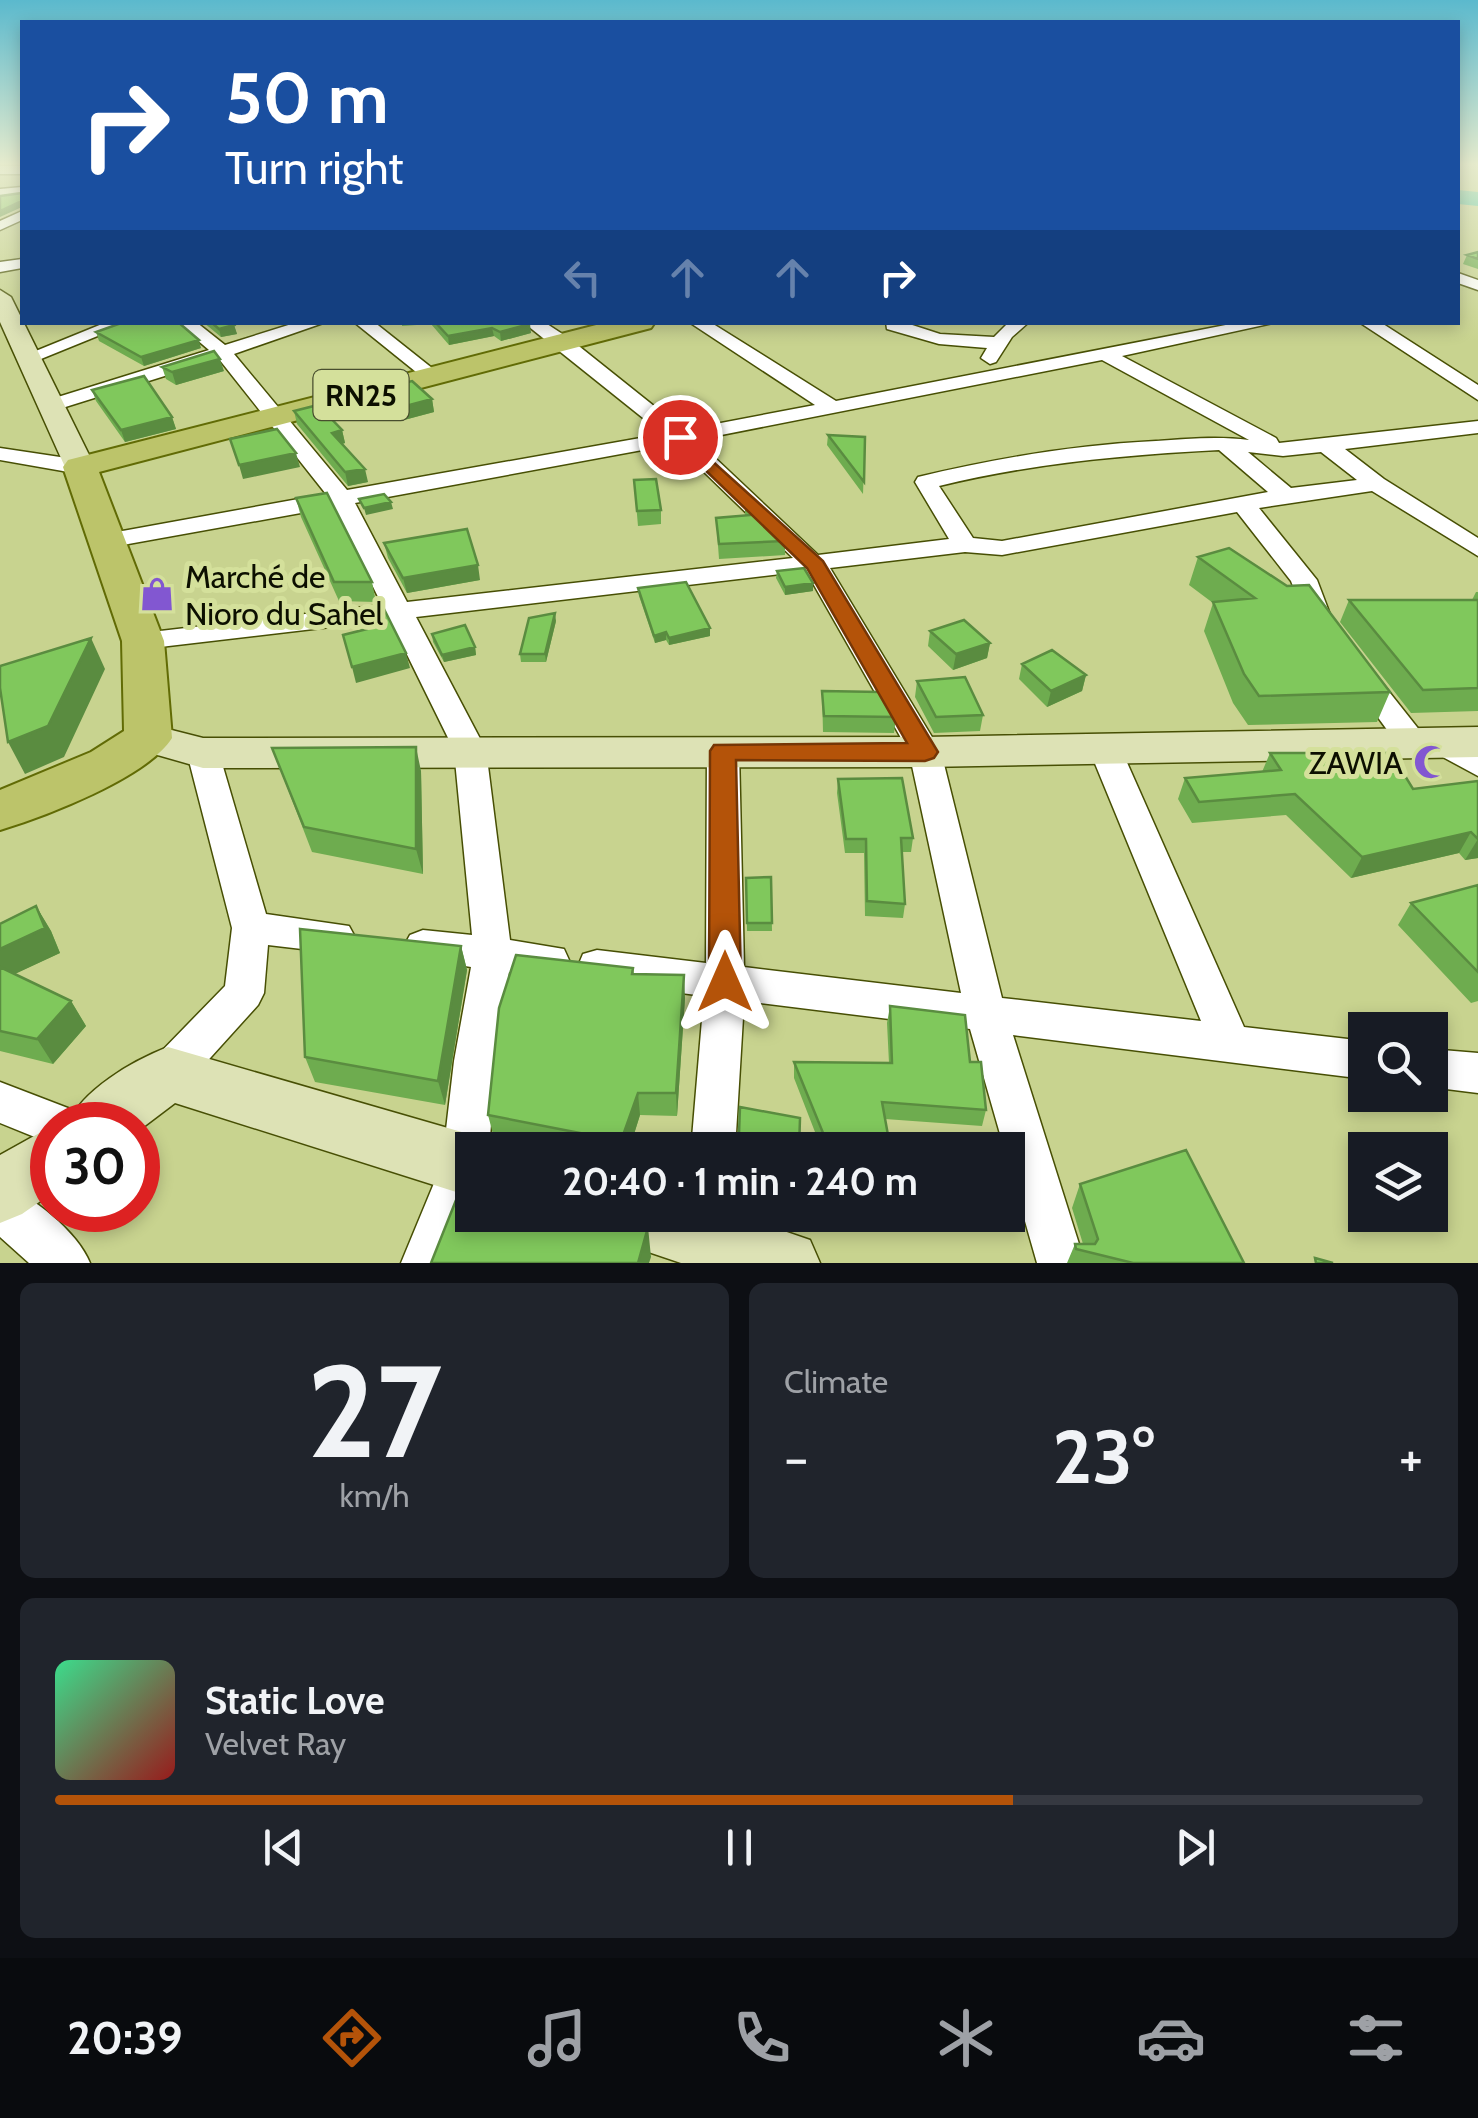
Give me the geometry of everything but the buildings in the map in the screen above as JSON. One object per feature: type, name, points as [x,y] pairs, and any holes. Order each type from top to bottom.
[{"type":"main road","name":"RN25","points":[[80,466],[630,325]]},
{"type":"main road","points":[[0,812],[108,764],[148,738],[142,642],[80,466]]},
{"type":"street","points":[[8,303],[80,466]]},
{"type":"street","points":[[30,358],[116,325]]},
{"type":"street","points":[[188,325],[224,352],[341,498],[470,750],[493,952],[475,1061],[471,1132]]},
{"type":"street","points":[[52,404],[309,325]]},
{"type":"street","points":[[366,325],[433,376]]},
{"type":"street","points":[[536,325],[564,342],[680,437],[816,565],[925,752],[986,1014],[1061,1263]]},
{"type":"street","points":[[703,325],[832,407]]},
{"type":"street","points":[[893,325],[939,339],[999,342]]},
{"type":"street","points":[[1012,372],[990,359],[999,342],[1018,325]]},
{"type":"street","points":[[106,541],[680,437],[1254,325]]},
{"type":"street","points":[[1372,325],[1478,394]]},
{"type":"street","points":[[1104,354],[1283,450]]},
{"type":"street","points":[[965,544],[926,482],[1010,462],[1088,451],[1224,444],[1283,450],[1478,426]]},
{"type":"street","points":[[1448,430],[1478,446]]},
{"type":"street","points":[[1224,444],[1286,496]]},
{"type":"street","points":[[1326,444],[1376,484],[1478,549]]},
{"type":"street","points":[[0,454],[80,466]]},
{"type":"street","points":[[142,642],[608,584],[816,565],[965,544],[1002,548],[1286,496],[1376,484]]},
{"type":"street","points":[[1244,504],[1304,580],[1312,610],[1340,648],[1453,749]]},
{"type":"street","points":[[148,738],[203,754],[1453,749]]},
{"type":"street","points":[[1105,749],[1231,1044]]},
{"type":"street","points":[[714,1132],[725,982],[723,751]]},
{"type":"street","points":[[129,1102],[168,1074],[244,993],[251,928],[203,754]]},
{"type":"street","points":[[251,928],[493,952],[1348,1058]]},
{"type":"street","points":[[1448,1070],[1478,1073]]},
{"type":"street","points":[[168,1074],[455,1161]]},
{"type":"street","points":[[0,1102],[30,1114]]},
{"type":"street","points":[[0,1192],[30,1171]]},
{"type":"street","points":[[425,1263],[455,1196]]},
{"type":"street","points":[[0,1206],[66,1263]]},
{"type":"street","points":[[705,1239],[787,1263]]},
{"type":"place","name":"Marché de Nioro du Sahel","points":[[157,594]]},
{"type":"place","name":"ZAWIA","points":[[1431,762]]},
{"type":"route","points":[[680,437],[816,565],[925,752],[723,751],[725,982]]}]
